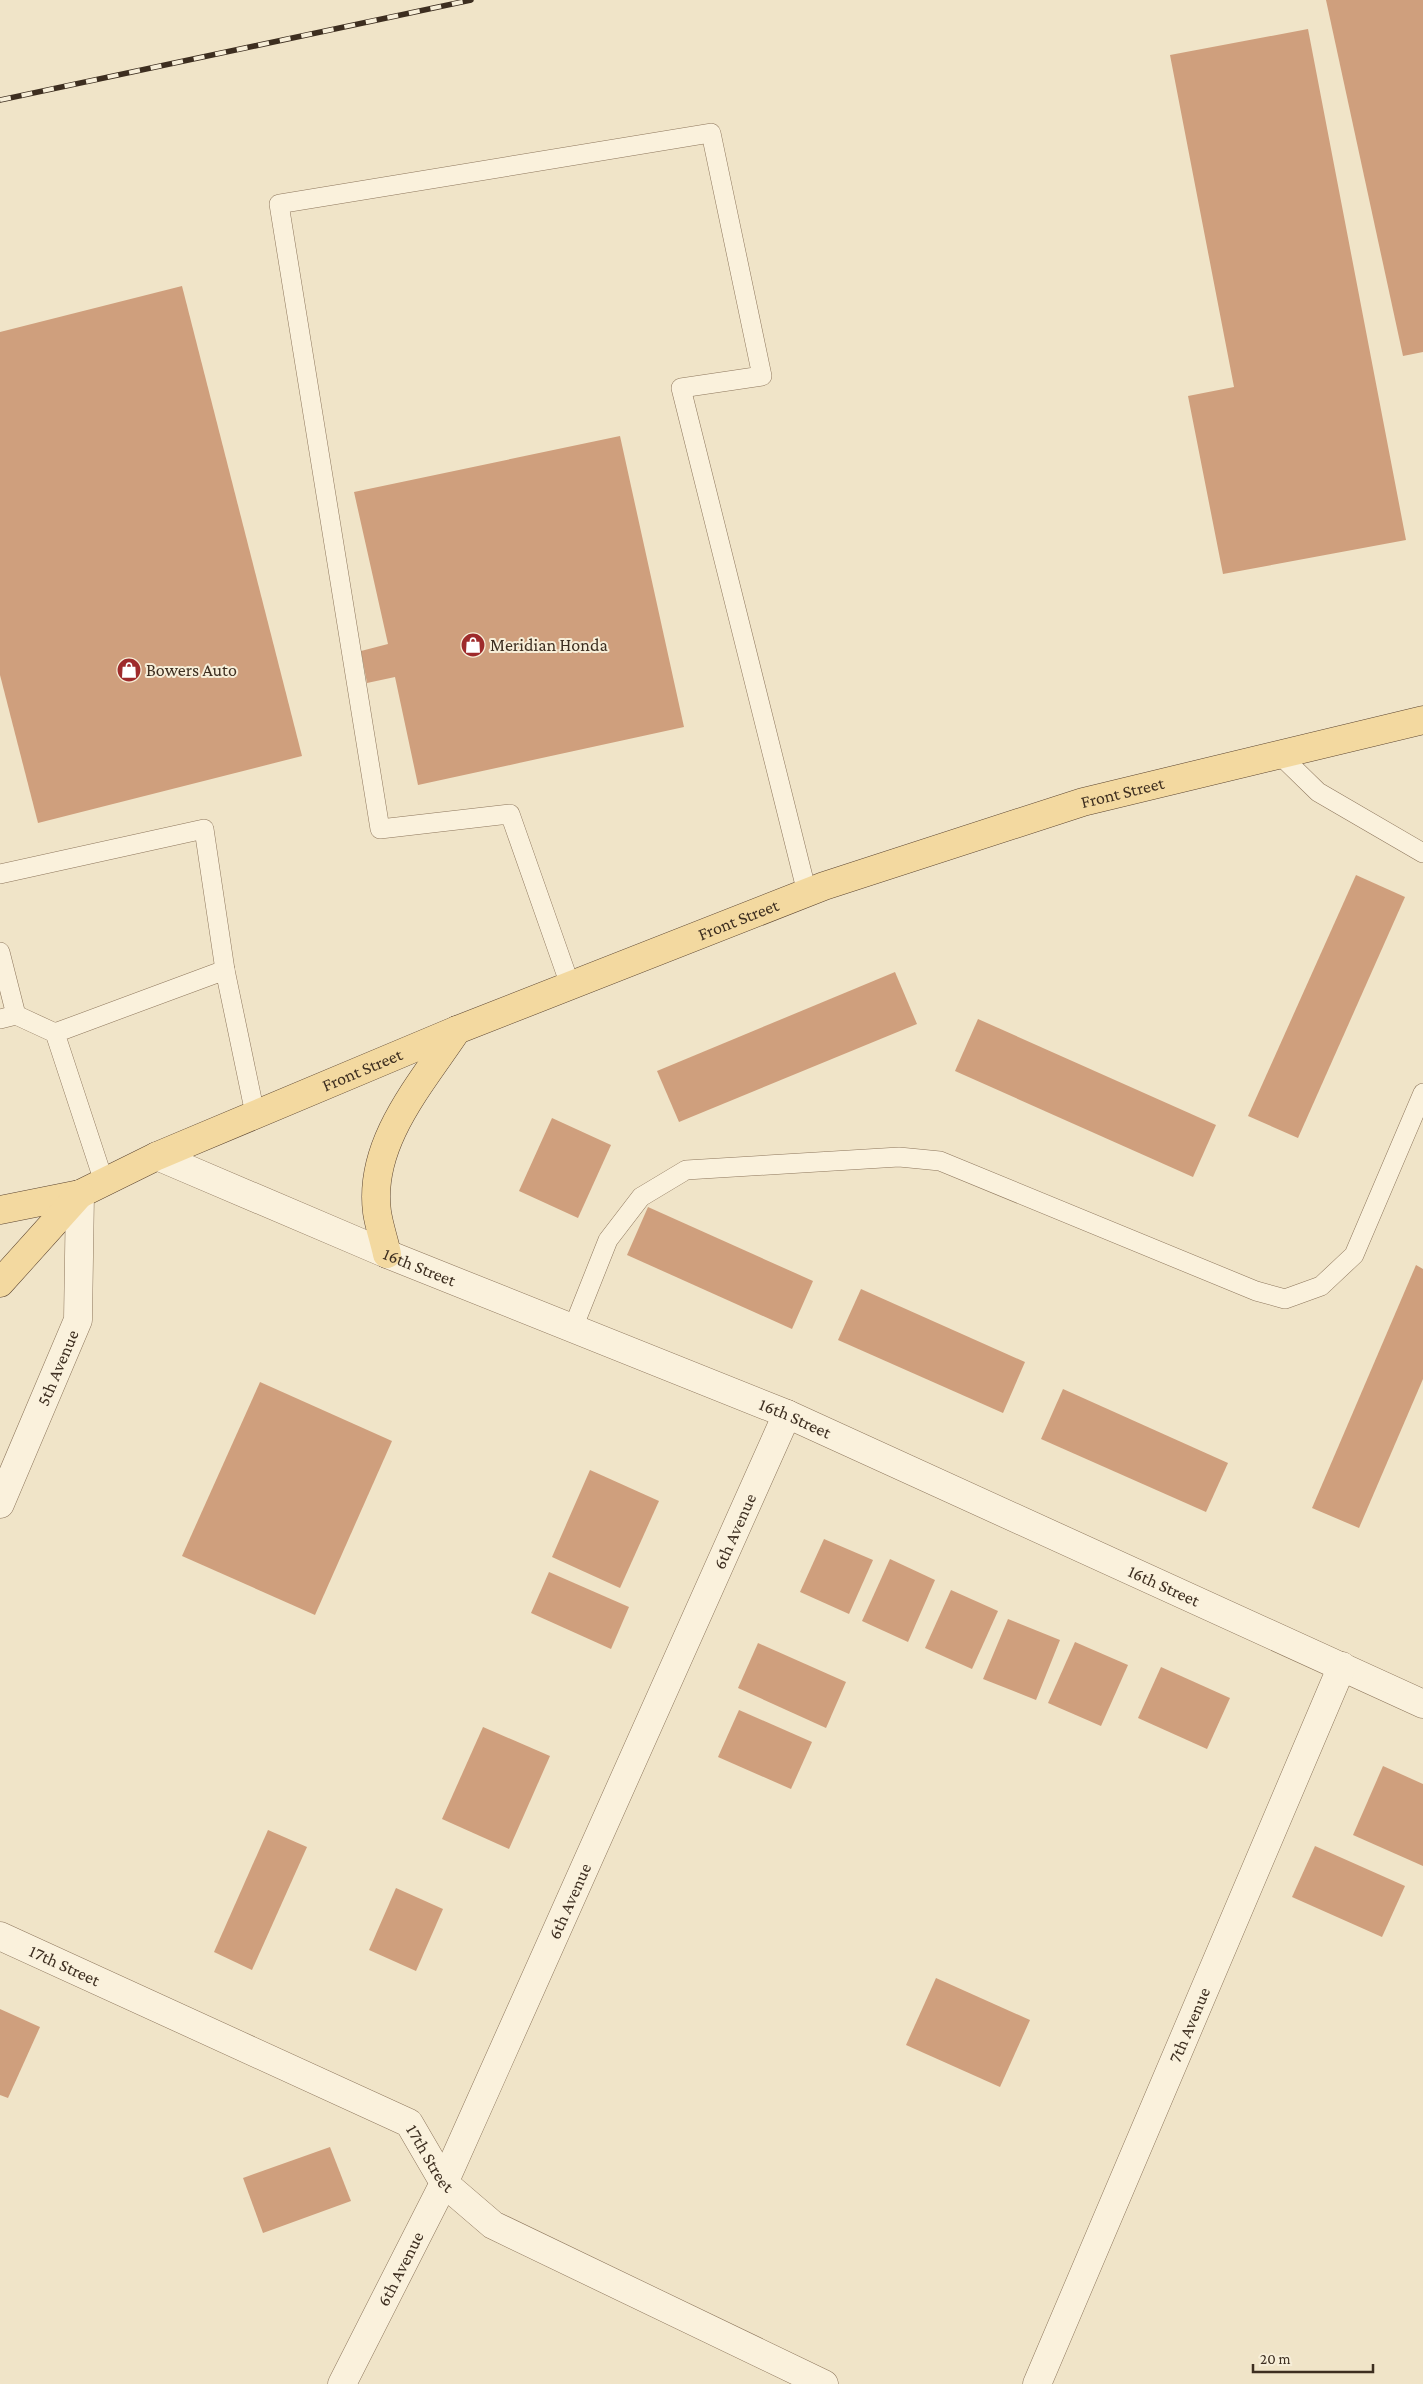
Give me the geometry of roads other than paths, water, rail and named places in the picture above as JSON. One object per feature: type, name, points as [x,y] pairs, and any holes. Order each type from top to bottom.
[{"type":"main road","name":"Front Street","points":[[0,1210],[80,1194],[157,1156],[457,1030],[807,893],[1083,802],[1423,720]]},
{"type":"main road","points":[[387,1254],[377,1212],[378,1180],[385,1145],[400,1116],[457,1030]]},
{"type":"main road","name":"Front Street","points":[[0,1283],[80,1194]]},
{"type":"street","name":"16th Street","points":[[157,1156],[254,1195],[387,1254],[787,1414],[1423,1704]]},
{"type":"street","name":"5th Avenue","points":[[0,1504],[78,1320],[80,1194]]},
{"type":"street","name":"6th Avenue","points":[[342,2384],[444,2183],[787,1414]]},
{"type":"street","name":"7th Avenue","points":[[1037,2384],[1342,1666]]},
{"type":"street","name":"17th Street","points":[[0,1936],[409,2123],[444,2183],[493,2225],[824,2384]]},
{"type":"lane","points":[[570,985],[510,814],[380,829],[279,204],[711,133],[762,376],[681,388],[807,893]]},
{"type":"lane","points":[[1279,754],[1318,792],[1423,853]]},
{"type":"lane","points":[[0,874],[204,829],[225,970],[255,1114]]},
{"type":"lane","points":[[0,952],[8,1017],[55,1033],[225,970]]},
{"type":"lane","points":[[55,1033],[104,1182]]},
{"type":"lane","points":[[573,1328],[608,1240],[640,1197],[686,1170],[899,1157],[940,1161],[1256,1291],[1285,1298],[1321,1286],[1354,1255],[1423,1093]]},
{"type":"railway","points":[[0,100],[471,0]]},
{"type":"place","name":"Meridian Honda","points":[[473,645]]},
{"type":"place","name":"Bowers Auto","points":[[129,670]]}]
